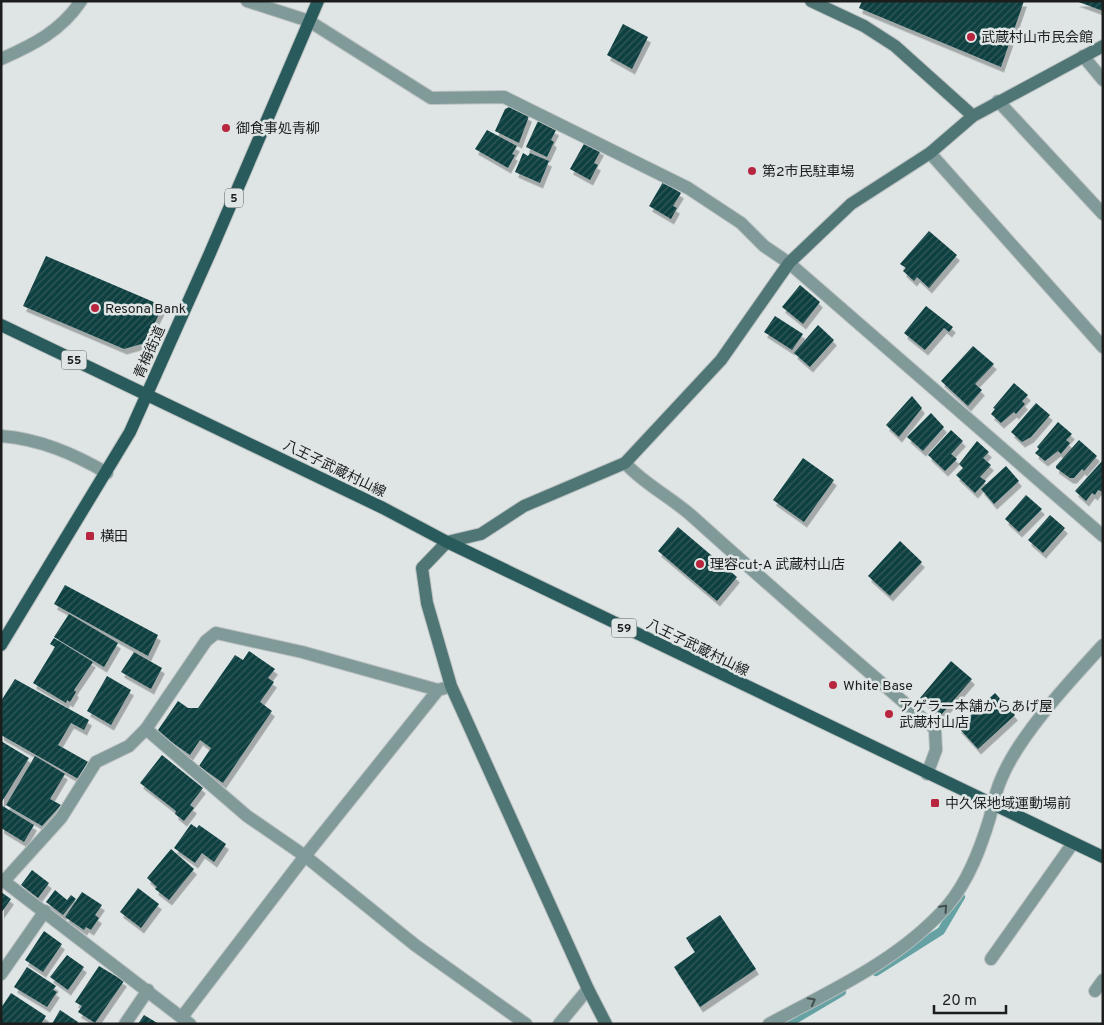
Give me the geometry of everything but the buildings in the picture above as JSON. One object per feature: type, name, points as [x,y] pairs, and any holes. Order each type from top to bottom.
[{"type":"main road","name":"青梅街道","points":[[1,645],[107,473],[130,432],[214,244],[318,1]]},
{"type":"main road","name":"55","points":[[1,325],[147,394]]},
{"type":"main road","name":"八王子武蔵村山線","points":[[147,394],[383,508],[447,542],[1103,857]]},
{"type":"street","points":[[1,59],[56,30],[72,15],[81,1]]},
{"type":"street","points":[[247,1],[309,21],[431,98],[504,97],[688,188],[741,223],[764,246],[789,263],[1103,536]]},
{"type":"street","points":[[811,1],[864,26],[895,46],[973,116]]},
{"type":"street","points":[[606,1024],[451,686],[427,603],[422,568],[447,542],[481,534],[524,506],[625,464],[721,360],[789,263],[851,204],[930,153],[973,116],[1103,46]]},
{"type":"street","points":[[1083,56],[1103,80]]},
{"type":"street","points":[[998,102],[1103,214]]},
{"type":"street","points":[[930,153],[1103,347]]},
{"type":"street","points":[[1,436],[34,440],[82,459],[107,473]]},
{"type":"street","points":[[625,464],[637,477],[685,510],[804,617],[935,729],[936,750],[927,774]]},
{"type":"street","points":[[438,690],[304,856],[186,1020],[3,880],[61,818],[96,762],[129,746],[146,729],[206,641],[216,633],[302,652],[438,690],[451,686]]},
{"type":"street","points":[[769,1024],[868,971],[913,940],[949,904],[970,870],[981,846],[1002,777],[1016,750],[1070,681],[1103,645]]},
{"type":"street","points":[[146,729],[247,816],[304,856],[415,945],[526,1024]]},
{"type":"street","points":[[991,959],[1073,843]]},
{"type":"street","points":[[1,974],[44,911]]},
{"type":"street","points":[[1094,991],[1103,980]]},
{"type":"street","points":[[559,1024],[588,988]]},
{"type":"street","points":[[125,1024],[148,990]]},
{"type":"waterway","points":[[876,972],[941,931],[961,897]]},
{"type":"waterway","points":[[788,1024],[842,992]]},
{"type":"place","name":"武蔵村山市民会館","points":[[971,37]]},
{"type":"place","name":"御食事処青柳","points":[[226,128]]},
{"type":"place","name":"第2市民駐車場","points":[[752,171]]},
{"type":"place","name":"Resona Bank","points":[[95,308]]},
{"type":"place","name":"横田","points":[[90,536]]},
{"type":"place","name":"理容cut-A 武蔵村山店","points":[[700,564]]},
{"type":"place","name":"White Base","points":[[833,685]]},
{"type":"place","name":"アゲラー本舗からあげ屋 武蔵村山店","points":[[889,714]]},
{"type":"place","name":"中久保地域運動場前","points":[[935,803]]}]
